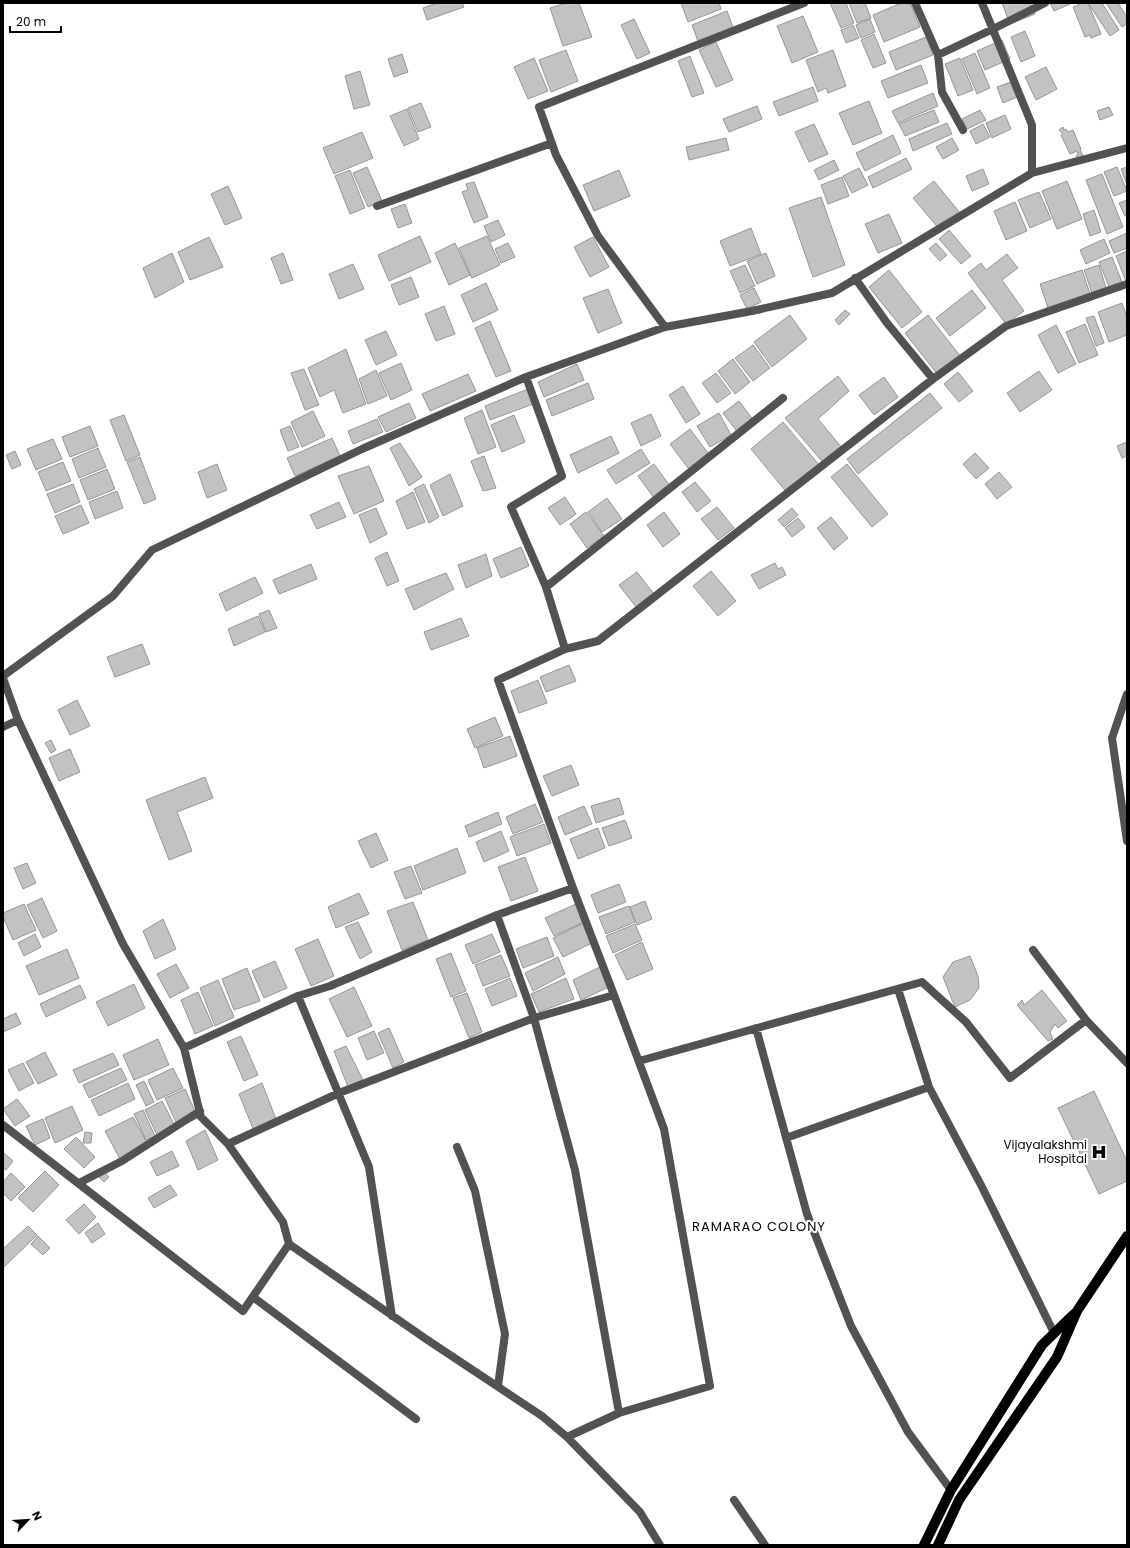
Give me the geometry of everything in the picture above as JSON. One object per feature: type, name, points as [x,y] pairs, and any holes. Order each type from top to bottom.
[{"type":"main road","points":[[938,1545],[959,1500],[1057,1357],[1077,1311],[1127,1236]]},
{"type":"main road","points":[[924,1545],[951,1490],[1042,1345],[1077,1311]]},
{"type":"street","points":[[665,327],[598,236],[556,155],[539,108],[804,3]]},
{"type":"street","points":[[915,3],[938,55],[942,92],[963,130]]},
{"type":"street","points":[[982,3],[1032,124],[1032,173]]},
{"type":"street","points":[[938,55],[1045,3]]},
{"type":"street","points":[[377,206],[552,143]]},
{"type":"street","points":[[660,1545],[640,1512],[567,1437],[542,1416],[392,1316],[289,1244],[283,1222],[228,1144],[201,1117],[184,1048],[123,944],[18,720],[3,677],[113,596],[152,550],[362,449],[526,377],[665,327],[752,311],[832,293],[1032,173],[1127,148]]},
{"type":"street","points":[[855,278],[887,323],[933,379]]},
{"type":"street","points":[[567,1437],[619,1413],[710,1386],[664,1129],[573,888],[498,680],[565,649],[598,641],[933,379],[1006,326],[1127,284]]},
{"type":"street","points":[[526,377],[562,476],[511,507],[546,587],[565,649]]},
{"type":"street","points":[[546,587],[782,398]]},
{"type":"street","points":[[1127,694],[1112,738],[1127,841]]},
{"type":"street","points":[[3,727],[18,720]]},
{"type":"street","points":[[184,1048],[298,996],[330,986],[497,915],[573,888]]},
{"type":"street","points":[[497,915],[534,1018],[575,1170],[619,1413]]},
{"type":"street","points":[[1033,950],[1086,1020],[1127,1063]]},
{"type":"street","points":[[639,1061],[922,982],[966,1022],[1010,1078],[1086,1020]]},
{"type":"street","points":[[898,989],[929,1086],[982,1187],[1054,1333]]},
{"type":"street","points":[[228,1144],[339,1093],[534,1018],[614,995]]},
{"type":"street","points":[[298,996],[369,1167],[392,1316]]},
{"type":"street","points":[[756,1028],[807,1214],[851,1326],[908,1432],[951,1490]]},
{"type":"street","points":[[786,1138],[929,1086]]},
{"type":"street","points":[[79,1182],[122,1161],[200,1112]]},
{"type":"street","points":[[3,1125],[79,1182],[243,1311],[289,1244]]},
{"type":"street","points":[[457,1147],[475,1191],[505,1334],[498,1386]]},
{"type":"street","points":[[253,1297],[416,1419]]},
{"type":"street","points":[[734,1500],[765,1545]]},
{"type":"building","points":[[437,3],[462,3],[464,7],[427,20],[423,8]]},
{"type":"building","points":[[566,3],[579,3],[592,37],[563,46],[550,8]]},
{"type":"building","points":[[681,3],[719,3],[721,9],[688,22]]},
{"type":"building","points":[[830,3],[846,3],[854,23],[841,28]]},
{"type":"building","points":[[849,3],[865,3],[871,18],[857,23]]},
{"type":"building","points":[[901,3],[910,3],[920,27],[884,42],[873,15]]},
{"type":"building","points":[[1002,3],[1030,3],[1035,14],[1010,24]]},
{"type":"building","points":[[1050,3],[1069,3],[1070,4],[1054,11]]},
{"type":"building","points":[[1083,3],[1088,3],[1101,34],[1091,38],[1090,35],[1085,37],[1073,7]]},
{"type":"building","points":[[1088,3],[1102,3],[1119,30],[1110,36]]},
{"type":"building","points":[[1106,3],[1118,3],[1127,17],[1127,24],[1122,27]]},
{"type":"building","points":[[727,11],[734,30],[699,44],[692,25]]},
{"type":"building","points":[[803,16],[818,52],[792,63],[777,26]]},
{"type":"building","points":[[634,19],[650,53],[637,59],[621,25]]},
{"type":"building","points":[[870,19],[875,32],[861,38],[856,25]]},
{"type":"building","points":[[853,25],[859,38],[846,43],[841,30]]},
{"type":"building","points":[[1025,31],[1035,56],[1021,62],[1011,37]]},
{"type":"building","points":[[874,34],[886,63],[873,68],[861,40]]},
{"type":"building","points":[[926,37],[933,55],[896,70],[889,52]]},
{"type":"building","points":[[1002,40],[1010,59],[985,70],[977,51]]},
{"type":"building","points":[[716,42],[733,80],[716,87],[699,50]]},
{"type":"building","points":[[566,50],[578,81],[551,92],[539,60]]},
{"type":"building","points":[[833,50],[846,86],[828,93],[826,88],[818,92],[806,60]]},
{"type":"building","points":[[975,53],[990,88],[977,94],[962,59]]},
{"type":"building","points":[[402,54],[408,72],[394,77],[388,59]]},
{"type":"building","points":[[690,56],[704,93],[692,97],[678,61]]},
{"type":"building","points":[[534,58],[548,91],[528,99],[514,67]]},
{"type":"building","points":[[960,58],[973,90],[958,96],[945,64]]},
{"type":"building","points":[[921,65],[928,83],[888,98],[881,81]]},
{"type":"building","points":[[1046,67],[1057,89],[1036,100],[1025,77]]},
{"type":"building","points":[[360,71],[370,105],[354,109],[345,76]]},
{"type":"building","points":[[1011,82],[1017,97],[1003,103],[997,87]]},
{"type":"building","points":[[813,87],[818,101],[779,116],[773,102]]},
{"type":"building","points":[[933,93],[938,106],[898,123],[892,111]]},
{"type":"building","points":[[869,101],[882,133],[853,145],[839,113]]},
{"type":"building","points":[[421,103],[431,127],[418,132],[408,108]]},
{"type":"building","points":[[757,106],[762,119],[729,132],[723,119]]},
{"type":"building","points":[[1109,107],[1113,115],[1100,120],[1097,111]]},
{"type":"building","points":[[407,109],[419,139],[404,146],[390,116]]},
{"type":"building","points":[[934,110],[939,122],[905,136],[899,124]]},
{"type":"building","points":[[980,110],[986,120],[967,129],[962,119]]},
{"type":"building","points":[[1005,115],[1011,129],[992,138],[986,123]]},
{"type":"building","points":[[947,123],[952,134],[913,151],[909,139]]},
{"type":"building","points":[[814,124],[828,154],[809,162],[795,132]]},
{"type":"building","points":[[983,124],[990,137],[976,144],[970,131]]},
{"type":"building","points":[[1063,127],[1064,130],[1066,129],[1068,132],[1073,130],[1083,156],[1077,159],[1077,151],[1070,154],[1061,135],[1063,134],[1059,130]]},
{"type":"building","points":[[362,132],[373,158],[334,174],[323,148]]},
{"type":"building","points":[[893,135],[901,153],[865,171],[856,153]]},
{"type":"building","points":[[726,138],[729,150],[689,160],[686,147]]},
{"type":"building","points":[[952,138],[959,150],[943,159],[936,147]]},
{"type":"building","points":[[906,158],[912,169],[873,188],[868,177]]},
{"type":"building","points":[[834,160],[839,170],[819,180],[814,170]]},
{"type":"building","points":[[367,167],[382,201],[368,207],[353,173]]},
{"type":"building","points":[[1117,167],[1127,191],[1114,196],[1104,172]]},
{"type":"building","points":[[1127,167],[1127,185],[1121,169]]},
{"type":"building","points":[[859,168],[868,185],[852,193],[843,176]]},
{"type":"building","points":[[983,169],[989,184],[972,191],[966,176]]},
{"type":"building","points":[[350,170],[365,208],[350,214],[335,176]]},
{"type":"building","points":[[619,170],[630,196],[594,211],[583,185]]},
{"type":"building","points":[[1102,174],[1123,227],[1107,234],[1086,180]]},
{"type":"building","points":[[842,177],[849,196],[828,204],[821,185]]},
{"type":"building","points":[[934,181],[960,213],[940,230],[913,198]]},
{"type":"building","points":[[1067,181],[1082,219],[1057,229],[1042,191]]},
{"type":"building","points":[[474,182],[488,217],[474,223],[462,192],[468,190],[466,184]]},
{"type":"building","points":[[228,186],[242,218],[225,225],[211,194]]},
{"type":"building","points":[[1039,192],[1051,219],[1030,228],[1018,200]]},
{"type":"building","points":[[821,197],[845,265],[813,277],[789,208]]},
{"type":"building","points":[[1127,200],[1127,215],[1125,216],[1119,203]]},
{"type":"building","points":[[1015,202],[1027,231],[1006,240],[994,211]]},
{"type":"building","points":[[405,204],[412,223],[398,228],[391,209]]},
{"type":"building","points":[[1094,210],[1101,232],[1090,236],[1083,214]]},
{"type":"building","points":[[889,214],[902,243],[878,253],[865,224]]},
{"type":"building","points":[[498,220],[505,235],[491,242],[484,226]]},
{"type":"building","points":[[751,228],[761,254],[730,266],[720,241]]},
{"type":"building","points":[[949,230],[971,256],[961,264],[939,239]]},
{"type":"building","points":[[1127,233],[1127,248],[1114,253],[1109,241]]},
{"type":"building","points":[[420,236],[431,262],[389,281],[378,255]]},
{"type":"building","points":[[487,236],[500,265],[472,278],[459,248]]},
{"type":"building","points":[[209,237],[223,267],[190,280],[178,252]]},
{"type":"building","points":[[593,237],[609,267],[590,277],[574,247]]},
{"type":"building","points":[[1104,239],[1110,253],[1086,264],[1080,250]]},
{"type":"building","points":[[455,243],[470,275],[449,285],[435,253]]},
{"type":"building","points":[[508,243],[515,257],[501,263],[495,249]]},
{"type":"building","points":[[936,243],[947,255],[940,261],[929,249]]},
{"type":"building","points":[[1127,251],[1127,284],[1116,256]]},
{"type":"building","points":[[172,253],[184,282],[155,298],[143,268]]},
{"type":"building","points":[[283,253],[293,280],[281,284],[271,258]]},
{"type":"building","points":[[766,253],[775,276],[757,284],[747,261]]},
{"type":"building","points":[[1007,254],[1018,268],[1002,280],[1024,311],[1006,324],[968,273],[981,263],[986,270]]},
{"type":"building","points":[[1112,257],[1124,287],[1111,292],[1099,262]]},
{"type":"building","points":[[353,264],[364,289],[339,299],[329,274]]},
{"type":"building","points":[[745,265],[755,286],[740,293],[730,271]]},
{"type":"building","points":[[1099,265],[1107,291],[1093,296],[1084,270]]},
{"type":"building","points":[[889,270],[922,312],[902,328],[869,287]]},
{"type":"building","points":[[1082,270],[1092,300],[1050,314],[1040,284]]},
{"type":"building","points":[[411,277],[419,297],[399,305],[391,285]]},
{"type":"building","points":[[486,283],[498,310],[473,322],[461,295]]},
{"type":"building","points":[[754,288],[761,302],[747,309],[740,295]]},
{"type":"building","points":[[608,289],[622,323],[598,333],[583,298]]},
{"type":"building","points":[[972,290],[986,308],[950,336],[936,318]]},
{"type":"building","points":[[1122,303],[1127,317],[1127,335],[1109,342],[1098,312]]},
{"type":"building","points":[[444,306],[455,334],[436,341],[425,314]]},
{"type":"building","points":[[845,310],[850,314],[839,325],[835,320]]},
{"type":"building","points":[[790,315],[807,339],[772,367],[754,342]]},
{"type":"building","points":[[928,315],[961,357],[938,375],[905,333]]},
{"type":"building","points":[[1094,316],[1104,343],[1096,346],[1086,318]]},
{"type":"building","points":[[490,321],[511,371],[496,377],[475,328]]},
{"type":"building","points":[[1085,324],[1098,355],[1079,363],[1066,332]]},
{"type":"building","points":[[1056,325],[1076,364],[1058,373],[1038,335]]},
{"type":"building","points":[[386,331],[397,355],[376,365],[365,340]]},
{"type":"building","points":[[753,345],[770,368],[753,381],[735,358]]},
{"type":"building","points":[[346,349],[366,404],[343,413],[334,390],[320,397],[308,368]]},
{"type":"building","points":[[733,359],[750,382],[735,394],[718,371]]},
{"type":"building","points":[[401,363],[412,390],[391,400],[379,373]]},
{"type":"building","points":[[577,364],[584,380],[544,397],[538,382]]},
{"type":"building","points":[[304,369],[319,405],[305,410],[291,373]]},
{"type":"building","points":[[376,370],[387,396],[368,404],[359,379]]},
{"type":"building","points":[[1039,371],[1052,390],[1020,412],[1007,393]]},
{"type":"building","points":[[958,372],[973,391],[959,402],[944,384]]},
{"type":"building","points":[[716,373],[731,393],[717,403],[702,383]]},
{"type":"building","points":[[468,374],[476,391],[430,411],[422,394]]},
{"type":"building","points":[[838,376],[849,391],[818,419],[843,449],[826,466],[785,418]]},
{"type":"building","points":[[884,377],[898,397],[874,415],[859,395]]},
{"type":"building","points":[[588,383],[594,399],[552,416],[546,400]]},
{"type":"building","points":[[683,386],[700,414],[686,423],[669,395]]},
{"type":"building","points":[[528,389],[536,403],[490,420],[485,406]]},
{"type":"building","points":[[930,393],[942,408],[858,474],[847,459]]},
{"type":"building","points":[[739,401],[754,421],[738,433],[723,413]]},
{"type":"building","points":[[409,403],[416,418],[386,432],[378,417]]},
{"type":"building","points":[[482,410],[496,447],[478,454],[464,418]]},
{"type":"building","points":[[313,411],[325,436],[302,447],[291,422]]},
{"type":"building","points":[[719,413],[731,435],[710,447],[697,426]]},
{"type":"building","points":[[651,414],[661,436],[641,446],[631,423]]},
{"type":"building","points":[[124,415],[140,455],[126,461],[110,420]]},
{"type":"building","points":[[514,415],[525,442],[502,452],[491,425]]},
{"type":"building","points":[[377,419],[383,432],[353,444],[348,431]]},
{"type":"building","points":[[783,422],[821,467],[788,494],[751,449]]},
{"type":"building","points":[[90,426],[98,446],[70,457],[62,437]]},
{"type":"building","points":[[290,426],[299,447],[288,451],[280,430]]},
{"type":"building","points":[[690,429],[711,457],[691,472],[670,444]]},
{"type":"building","points":[[611,436],[619,453],[578,473],[570,455]]},
{"type":"building","points":[[332,438],[340,456],[295,476],[287,458]]},
{"type":"building","points":[[53,439],[62,459],[36,470],[27,449]]},
{"type":"building","points":[[1127,442],[1127,456],[1122,458],[1117,446]]},
{"type":"building","points":[[400,443],[422,477],[409,486],[390,448]]},
{"type":"building","points":[[98,448],[106,467],[79,478],[72,459]]},
{"type":"building","points":[[641,449],[650,463],[616,484],[607,470]]},
{"type":"building","points":[[15,451],[21,465],[12,469],[6,455]]},
{"type":"building","points":[[975,453],[989,468],[976,479],[963,464]]},
{"type":"building","points":[[484,456],[496,488],[483,491],[471,461]]},
{"type":"building","points":[[140,457],[156,499],[144,504],[127,462]]},
{"type":"building","points":[[63,462],[71,481],[46,491],[38,472]]},
{"type":"building","points":[[217,464],[227,490],[207,498],[198,472]]},
{"type":"building","points":[[654,464],[670,486],[654,498],[638,476]]},
{"type":"building","points":[[847,464],[888,514],[872,527],[831,477]]},
{"type":"building","points":[[369,466],[384,501],[354,514],[338,476]]},
{"type":"building","points":[[107,469],[115,489],[88,500],[80,480]]},
{"type":"building","points":[[999,472],[1012,487],[997,499],[985,484]]},
{"type":"building","points":[[450,474],[463,506],[443,516],[430,485]]},
{"type":"building","points":[[695,482],[711,501],[697,512],[682,492]]},
{"type":"building","points":[[73,484],[80,502],[55,513],[47,494]]},
{"type":"building","points":[[424,484],[439,517],[429,523],[414,489]]},
{"type":"building","points":[[117,491],[123,508],[95,519],[89,502]]},
{"type":"building","points":[[413,492],[425,522],[407,529],[396,501]]},
{"type":"building","points":[[565,497],[576,514],[560,525],[548,508]]},
{"type":"building","points":[[607,498],[622,519],[602,532],[588,512]]},
{"type":"building","points":[[339,502],[346,517],[317,529],[310,515]]},
{"type":"building","points":[[81,505],[89,523],[63,534],[55,516]]},
{"type":"building","points":[[717,507],[734,528],[718,540],[701,519]]},
{"type":"building","points":[[376,508],[387,534],[370,543],[359,515]]},
{"type":"building","points":[[792,508],[798,515],[784,527],[778,520]]},
{"type":"building","points":[[586,512],[604,536],[587,548],[570,524]]},
{"type":"building","points":[[664,512],[680,534],[663,547],[647,525]]},
{"type":"building","points":[[831,517],[848,538],[834,550],[817,528]]},
{"type":"building","points":[[798,518],[805,527],[792,537],[785,528]]},
{"type":"building","points":[[521,547],[529,566],[501,578],[493,559]]},
{"type":"building","points":[[387,552],[399,581],[387,586],[375,558]]},
{"type":"building","points":[[486,554],[492,576],[466,588],[458,565]]},
{"type":"building","points":[[775,563],[778,569],[782,567],[786,575],[759,589],[751,575]]},
{"type":"building","points":[[311,564],[317,579],[279,594],[273,580]]},
{"type":"building","points":[[711,571],[736,601],[718,616],[693,586]]},
{"type":"building","points":[[637,572],[654,594],[639,611],[619,585]]},
{"type":"building","points":[[446,573],[454,589],[414,610],[405,589]]},
{"type":"building","points":[[255,577],[263,593],[226,611],[219,594]]},
{"type":"building","points":[[269,610],[277,628],[266,632],[259,614]]},
{"type":"building","points":[[258,616],[265,632],[234,646],[228,629]]},
{"type":"building","points":[[461,618],[469,636],[431,650],[424,632]]},
{"type":"building","points":[[142,644],[150,664],[115,677],[107,657]]},
{"type":"building","points":[[569,665],[576,681],[546,692],[540,677]]},
{"type":"building","points":[[538,680],[547,703],[519,713],[511,691]]},
{"type":"building","points":[[77,700],[90,726],[70,735],[58,710]]},
{"type":"building","points":[[495,717],[503,736],[475,748],[467,729]]},
{"type":"building","points":[[510,736],[517,756],[484,768],[477,748]]},
{"type":"building","points":[[51,740],[56,750],[51,753],[45,743]]},
{"type":"building","points":[[70,749],[80,772],[59,781],[49,758]]},
{"type":"building","points":[[571,765],[579,785],[552,796],[543,776]]},
{"type":"building","points":[[205,777],[213,798],[177,812],[192,851],[169,860],[146,800]]},
{"type":"building","points":[[619,798],[624,814],[596,823],[591,806]]},
{"type":"building","points":[[535,804],[543,822],[513,834],[506,817]]},
{"type":"building","points":[[584,806],[592,824],[565,835],[558,817]]},
{"type":"building","points":[[498,812],[502,824],[469,837],[465,826]]},
{"type":"building","points":[[625,820],[632,838],[609,846],[602,828]]},
{"type":"building","points":[[544,824],[551,843],[517,856],[510,837]]},
{"type":"building","points":[[598,828],[605,848],[578,859],[570,839]]},
{"type":"building","points":[[501,831],[509,851],[484,862],[476,842]]},
{"type":"building","points":[[376,833],[388,860],[371,868],[358,841]]},
{"type":"building","points":[[457,848],[466,873],[423,890],[414,866]]},
{"type":"building","points":[[525,857],[538,891],[511,901],[498,867]]},
{"type":"building","points":[[27,863],[36,883],[23,889],[14,868]]},
{"type":"building","points":[[411,866],[422,893],[405,899],[394,872]]},
{"type":"building","points":[[619,884],[626,902],[598,913],[591,895]]},
{"type":"building","points":[[359,893],[369,914],[336,928],[328,907]]},
{"type":"building","points":[[42,898],[57,931],[43,938],[27,905]]},
{"type":"building","points":[[645,901],[652,919],[637,925],[630,907]]},
{"type":"building","points":[[413,902],[428,940],[402,950],[387,911]]},
{"type":"building","points":[[578,903],[586,921],[554,936],[545,918]]},
{"type":"building","points":[[24,904],[36,930],[13,940],[3,917],[3,913]]},
{"type":"building","points":[[629,906],[635,922],[606,934],[599,917]]},
{"type":"building","points":[[163,919],[176,949],[155,959],[143,931]]},
{"type":"building","points":[[358,922],[372,952],[360,959],[345,927]]},
{"type":"building","points":[[585,922],[594,942],[563,957],[553,938]]},
{"type":"building","points":[[635,924],[642,940],[613,953],[606,936]]},
{"type":"building","points":[[35,934],[41,947],[24,956],[18,943]]},
{"type":"building","points":[[492,934],[500,952],[473,964],[465,945]]},
{"type":"building","points":[[547,937],[554,956],[523,968],[516,949]]},
{"type":"building","points":[[318,939],[334,976],[311,986],[295,949]]},
{"type":"building","points":[[642,942],[653,969],[627,980],[615,955]]},
{"type":"building","points":[[67,949],[79,978],[39,995],[26,966]]},
{"type":"building","points":[[451,953],[466,991],[451,997],[436,959]]},
{"type":"building","points":[[501,955],[510,976],[483,986],[475,965]]},
{"type":"building","points":[[970,956],[978,976],[979,988],[970,1000],[955,1007],[943,977],[953,962]]},
{"type":"building","points":[[558,957],[565,974],[533,991],[525,973]]},
{"type":"building","points":[[275,961],[287,988],[264,998],[252,971]]},
{"type":"building","points":[[176,964],[189,988],[170,998],[157,974]]},
{"type":"building","points":[[604,965],[611,986],[581,1000],[573,980]]},
{"type":"building","points":[[247,968],[260,1001],[234,1010],[222,979]]},
{"type":"building","points":[[510,978],[517,996],[492,1006],[485,989]]},
{"type":"building","points":[[566,978],[574,999],[539,1012],[531,994]]},
{"type":"building","points":[[218,980],[234,1017],[215,1026],[200,988]]},
{"type":"building","points":[[134,984],[145,1008],[108,1026],[96,1002]]},
{"type":"building","points":[[80,985],[86,998],[46,1017],[40,1004]]},
{"type":"building","points":[[354,987],[372,1026],[347,1037],[329,999]]},
{"type":"building","points":[[1042,990],[1067,1021],[1058,1028],[1055,1024],[1050,1032],[1053,1039],[1048,1041],[1017,1005],[1022,1000],[1024,1005]]},
{"type":"building","points":[[198,992],[213,1026],[195,1034],[181,1000]]},
{"type":"building","points":[[467,993],[482,1032],[469,1038],[453,998]]},
{"type":"building","points":[[16,1013],[21,1024],[3,1032],[3,1019]]},
{"type":"building","points":[[389,1028],[404,1062],[393,1068],[378,1033]]},
{"type":"building","points":[[374,1031],[384,1053],[367,1060],[358,1038]]},
{"type":"building","points":[[241,1036],[258,1075],[244,1081],[227,1042]]},
{"type":"building","points":[[158,1039],[169,1065],[134,1080],[123,1055]]},
{"type":"building","points":[[346,1046],[363,1080],[348,1087],[334,1051]]},
{"type":"building","points":[[45,1052],[57,1075],[38,1084],[26,1062]]},
{"type":"building","points":[[113,1053],[119,1065],[79,1083],[73,1070]]},
{"type":"building","points":[[23,1063],[34,1083],[19,1091],[8,1070]]},
{"type":"building","points":[[121,1068],[127,1080],[89,1098],[83,1085]]},
{"type":"building","points":[[173,1068],[183,1088],[157,1100],[148,1080]]},
{"type":"building","points":[[144,1081],[154,1102],[146,1106],[136,1085]]},
{"type":"building","points":[[128,1083],[135,1099],[99,1116],[91,1100]]},
{"type":"building","points":[[262,1083],[276,1119],[254,1131],[239,1094]]},
{"type":"building","points":[[185,1089],[198,1118],[178,1127],[165,1098]]},
{"type":"building","points":[[1094,1091],[1127,1161],[1127,1181],[1099,1194],[1058,1108]]},
{"type":"building","points":[[17,1099],[30,1116],[15,1126],[3,1109]]},
{"type":"building","points":[[162,1101],[175,1126],[157,1135],[145,1110]]},
{"type":"building","points":[[72,1106],[83,1130],[55,1143],[45,1118]]},
{"type":"building","points":[[143,1110],[155,1136],[146,1140],[134,1114]]},
{"type":"building","points":[[133,1117],[148,1145],[120,1159],[105,1131]]},
{"type":"building","points":[[43,1119],[50,1138],[35,1145],[26,1126]]},
{"type":"building","points":[[205,1130],[218,1160],[198,1170],[186,1141]]},
{"type":"building","points":[[85,1132],[92,1133],[91,1143],[83,1143]]},
{"type":"building","points":[[76,1137],[95,1157],[84,1168],[64,1149]]},
{"type":"building","points":[[172,1151],[179,1166],[157,1176],[150,1162]]},
{"type":"building","points":[[3,1152],[13,1161],[6,1170],[3,1168]]},
{"type":"building","points":[[103,1170],[109,1177],[104,1182],[97,1175]]},
{"type":"building","points":[[45,1171],[59,1185],[33,1212],[18,1198]]},
{"type":"building","points":[[11,1173],[25,1187],[11,1201],[3,1193],[3,1182]]},
{"type":"building","points":[[170,1185],[177,1195],[154,1208],[148,1198]]},
{"type":"building","points":[[84,1204],[96,1217],[79,1234],[66,1220]]},
{"type":"building","points":[[98,1223],[105,1234],[92,1243],[85,1233]]},
{"type":"building","points":[[28,1226],[37,1235],[3,1268],[3,1249]]},
{"type":"building","points":[[38,1236],[50,1248],[43,1255],[31,1244]]},
{"type":"place","name":"Vijayalakshmi Hospital","points":[[1099,1152]]},
{"type":"district","name":"RAMARAO COLONY","points":[[759,1226]]}]
